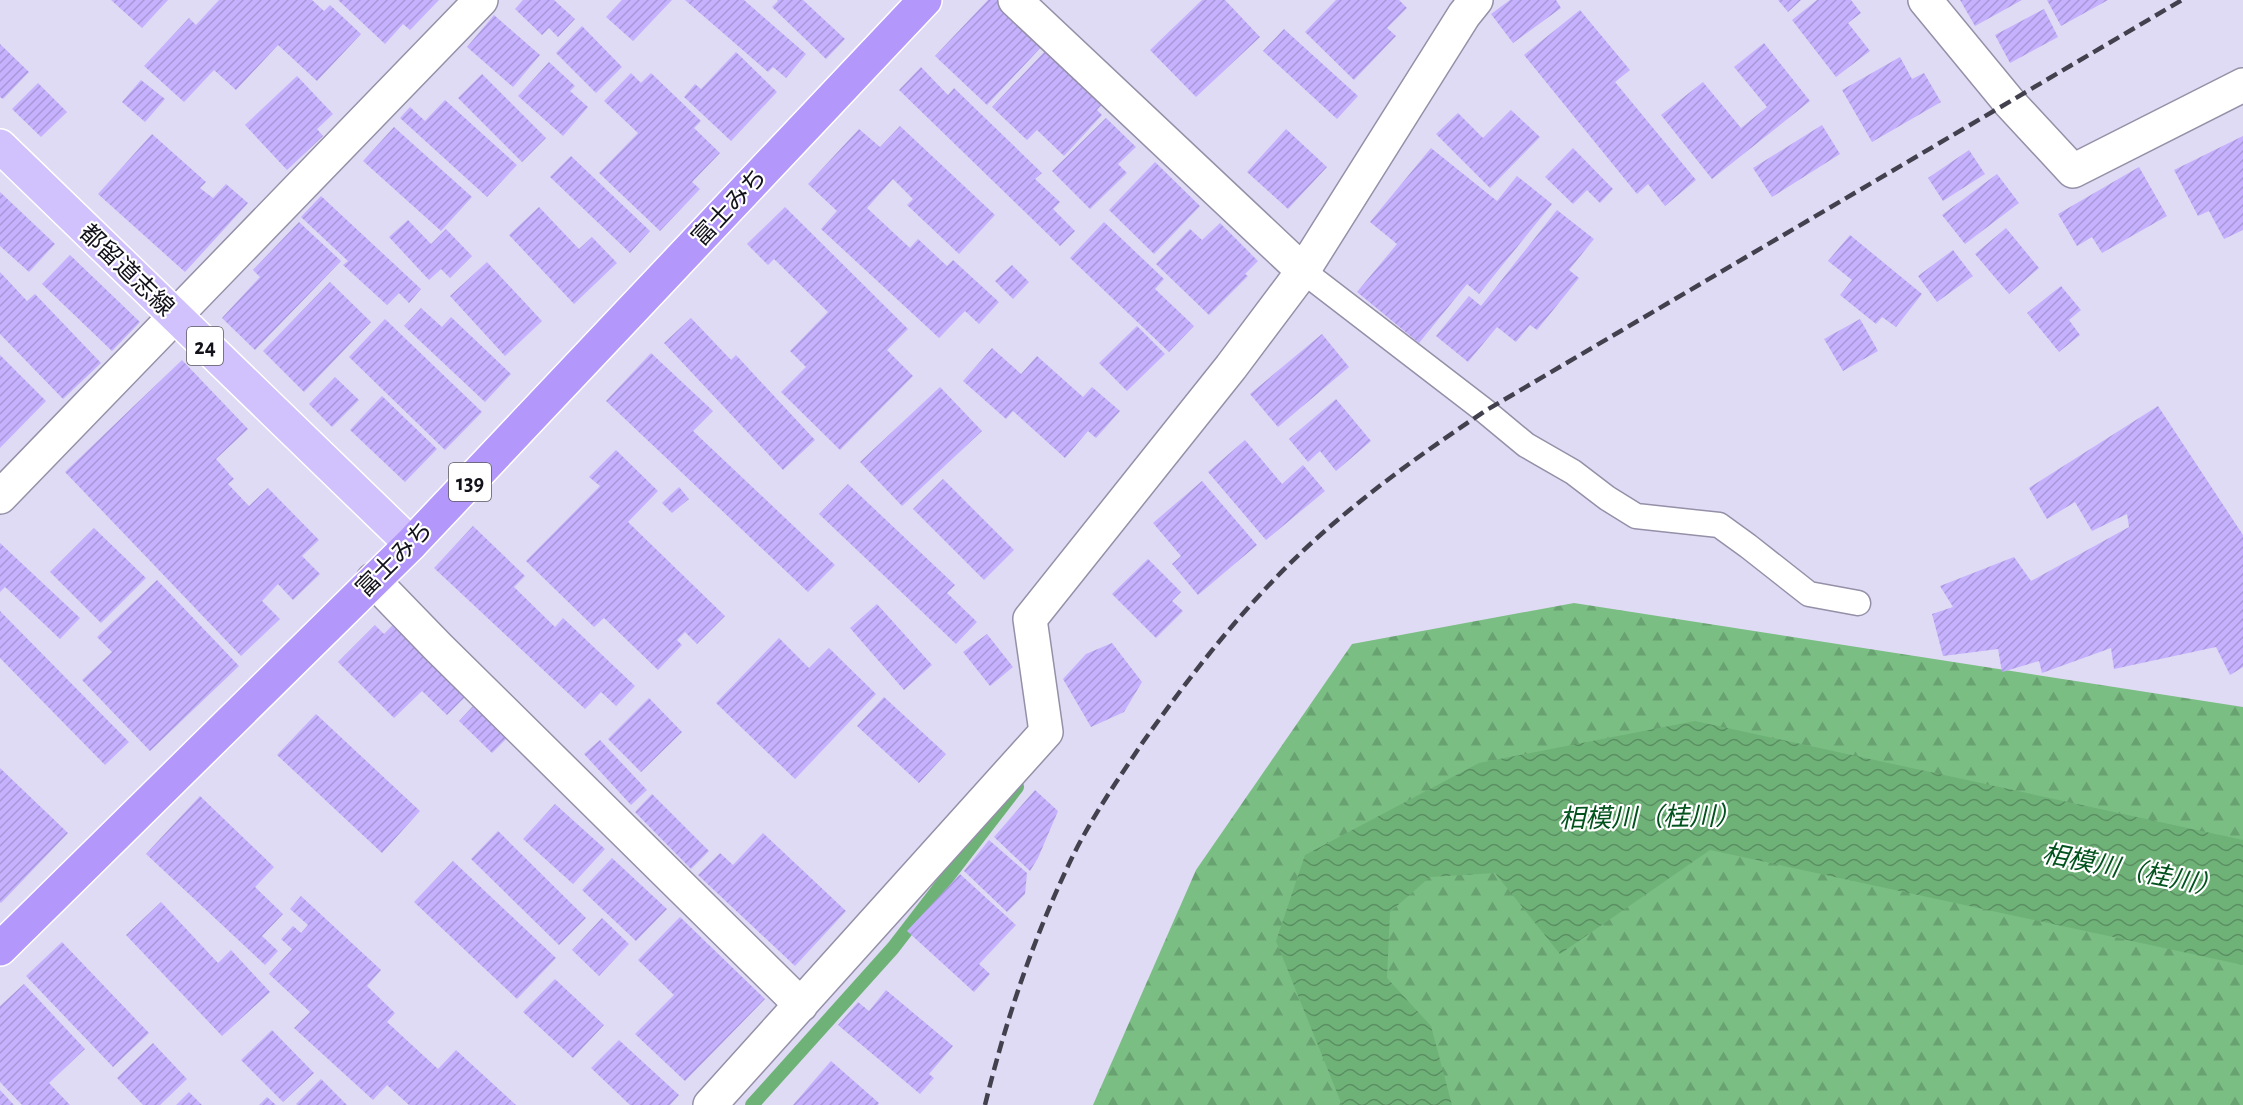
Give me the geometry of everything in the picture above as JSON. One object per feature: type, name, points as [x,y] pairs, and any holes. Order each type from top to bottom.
[{"type":"highway","name":"富士みち","points":[[0,950],[411,544],[925,0]]},
{"type":"main road","name":"都留道志線","points":[[0,146],[411,544]]},
{"type":"street","points":[[0,497],[176,318],[286,199],[481,0]]},
{"type":"street","points":[[1015,0],[1303,271]]},
{"type":"street","points":[[710,1105],[1046,732],[1030,619],[1232,367],[1303,271],[1464,15],[1476,0]]},
{"type":"street","points":[[1925,0],[2009,102],[2073,171],[2243,85]]},
{"type":"street","points":[[373,580],[801,1005]]},
{"type":"lane","points":[[1303,271],[1526,445],[1573,472],[1607,498],[1636,516],[1719,525],[1809,594],[1858,603]]},
{"type":"green space","points":[[1574,603],[2243,707],[2243,1105],[1093,1105],[1196,870],[1352,644]]},
{"type":"water","name":"相模川（桂川）","points":[[1695,721],[2243,840],[2243,965],[1710,850],[1560,954],[1495,873],[1430,877],[1390,912],[1387,978],[1431,1026],[1452,1105],[1342,1105],[1276,941],[1305,855],[1479,763]]},
{"type":"building","points":[[111,0],[168,0],[142,28]]},
{"type":"building","points":[[219,0],[312,0],[324,11],[330,5],[361,34],[317,81],[278,45],[236,90],[214,70],[184,102],[144,66],[189,18],[196,25]]},
{"type":"building","points":[[338,0],[439,0],[410,30],[403,24],[385,44]]},
{"type":"building","points":[[523,0],[554,0],[575,19],[558,37],[549,28],[542,35],[515,9]]},
{"type":"building","points":[[622,0],[672,0],[633,41],[606,17]]},
{"type":"building","points":[[685,0],[744,0],[806,54],[786,78],[773,67],[768,72]]},
{"type":"building","points":[[777,0],[803,0],[845,39],[826,59],[772,7]]},
{"type":"building","points":[[988,0],[997,0],[1044,44],[987,105],[935,56]]},
{"type":"building","points":[[1202,0],[1225,0],[1260,37],[1196,97],[1150,50]]},
{"type":"building","points":[[1336,0],[1399,0],[1407,8],[1387,28],[1396,36],[1354,80],[1305,32]]},
{"type":"building","points":[[1510,0],[1556,0],[1561,8],[1513,43],[1491,14]]},
{"type":"building","points":[[1778,0],[1801,0],[1788,12]]},
{"type":"building","points":[[1817,0],[1851,0],[1861,13],[1848,23],[1870,51],[1836,77],[1792,20]]},
{"type":"building","points":[[1960,0],[2022,0],[1975,26]]},
{"type":"building","points":[[2047,0],[2108,0],[2061,26]]},
{"type":"building","points":[[2044,9],[2058,37],[2010,63],[1995,35]]},
{"type":"building","points":[[1580,10],[1630,70],[1615,82],[1696,180],[1665,206],[1648,184],[1637,194],[1524,55]]},
{"type":"building","points":[[494,15],[540,55],[513,87],[467,47]]},
{"type":"building","points":[[582,26],[622,67],[596,93],[556,53]]},
{"type":"building","points":[[1284,29],[1358,96],[1337,119],[1263,51]]},
{"type":"building","points":[[1764,43],[1810,101],[1712,179],[1661,115],[1703,82],[1741,128],[1767,107],[1734,67]]},
{"type":"building","points":[[0,44],[29,72],[3,99],[0,97]]},
{"type":"building","points":[[1048,48],[1105,101],[1097,110],[1102,115],[1064,156],[1037,130],[1027,140],[992,107]]},
{"type":"building","points":[[736,52],[777,92],[731,141],[684,97],[695,84],[701,89]]},
{"type":"building","points":[[1900,57],[1912,79],[1924,73],[1941,102],[1872,142],[1842,90]]},
{"type":"building","points":[[549,62],[575,86],[570,91],[588,107],[563,136],[518,96]]},
{"type":"building","points":[[921,67],[948,95],[954,88],[1042,173],[1035,179],[1060,202],[1053,209],[1075,231],[1060,246],[899,90]]},
{"type":"building","points":[[631,73],[641,83],[651,73],[701,121],[694,128],[720,153],[692,182],[700,189],[660,231],[599,173],[638,133],[604,101]]},
{"type":"building","points":[[482,74],[546,138],[522,162],[458,98]]},
{"type":"building","points":[[297,76],[333,114],[317,129],[323,136],[287,170],[245,125]]},
{"type":"building","points":[[141,80],[165,99],[145,122],[122,102]]},
{"type":"building","points":[[38,83],[67,112],[41,137],[12,109]]},
{"type":"building","points":[[445,100],[517,165],[487,197],[400,118],[410,107],[425,121]]},
{"type":"building","points":[[1511,110],[1540,137],[1490,188],[1436,134],[1458,113],[1483,138]]},
{"type":"building","points":[[1106,118],[1136,147],[1118,164],[1127,173],[1090,209],[1052,171]]},
{"type":"building","points":[[1822,125],[1840,154],[1772,197],[1753,168]]},
{"type":"building","points":[[900,126],[995,215],[959,254],[907,205],[913,199],[893,179],[867,208],[910,248],[918,239],[947,266],[953,260],[999,302],[979,324],[965,311],[939,338],[821,229],[837,211],[808,184],[859,129],[880,147]]},
{"type":"building","points":[[394,127],[472,197],[441,231],[363,161]]},
{"type":"building","points":[[1286,129],[1327,167],[1288,209],[1247,172]]},
{"type":"building","points":[[152,134],[206,182],[200,188],[213,198],[226,184],[248,203],[185,272],[98,194]]},
{"type":"building","points":[[2243,136],[2243,230],[2224,239],[2209,211],[2198,216],[2174,170]]},
{"type":"building","points":[[1431,148],[1497,201],[1517,176],[1552,204],[1479,294],[1467,284],[1419,343],[1357,292],[1397,244],[1370,222]]},
{"type":"building","points":[[1573,148],[1613,189],[1600,203],[1587,190],[1573,204],[1545,177]]},
{"type":"building","points":[[1969,150],[1985,174],[1943,201],[1928,178]]},
{"type":"building","points":[[571,156],[650,231],[630,253],[550,177]]},
{"type":"building","points":[[1155,162],[1200,206],[1154,254],[1109,210]]},
{"type":"building","points":[[2139,167],[2167,216],[2102,253],[2092,237],[2077,246],[2058,214]]},
{"type":"building","points":[[1997,174],[2019,203],[1965,244],[1942,215]]},
{"type":"building","points":[[0,192],[55,244],[29,272],[0,246]]},
{"type":"building","points":[[321,196],[421,289],[409,303],[399,293],[387,305],[343,265],[348,261],[301,217]]},
{"type":"building","points":[[539,207],[579,249],[592,237],[617,263],[574,304],[509,235]]},
{"type":"building","points":[[785,207],[908,329],[887,350],[913,376],[840,450],[781,392],[806,367],[790,351],[828,312],[774,259],[768,265],[747,244]]},
{"type":"building","points":[[1557,210],[1594,239],[1569,270],[1579,278],[1537,330],[1530,325],[1516,342],[1497,327],[1468,362],[1436,336],[1469,296],[1481,306]]},
{"type":"building","points":[[408,220],[431,244],[446,229],[472,256],[450,278],[441,269],[429,280],[389,237]]},
{"type":"building","points":[[299,222],[341,261],[255,350],[222,318],[260,277],[253,270]]},
{"type":"building","points":[[1104,222],[1164,279],[1155,289],[1194,326],[1169,352],[1070,258]]},
{"type":"building","points":[[1220,223],[1258,261],[1245,274],[1248,276],[1209,315],[1156,264],[1190,229],[1202,240]]},
{"type":"building","points":[[2006,228],[2039,268],[2009,294],[1975,254]]},
{"type":"building","points":[[1850,235],[1922,294],[1896,327],[1882,317],[1876,324],[1840,295],[1852,280],[1828,261]]},
{"type":"building","points":[[1953,250],[1973,276],[1937,302],[1918,276]]},
{"type":"building","points":[[70,255],[140,322],[112,351],[42,284]]},
{"type":"building","points":[[487,262],[542,321],[505,356],[450,296]]},
{"type":"building","points":[[1012,265],[1029,282],[1013,299],[995,281]]},
{"type":"building","points":[[0,272],[27,301],[35,294],[101,363],[63,399],[0,334]]},
{"type":"building","points":[[330,282],[371,322],[304,392],[263,351]]},
{"type":"building","points":[[2061,286],[2081,310],[2069,320],[2080,335],[2059,352],[2027,313]]},
{"type":"building","points":[[421,308],[442,327],[451,317],[511,374],[485,402],[404,326]]},
{"type":"building","points":[[691,318],[731,360],[736,355],[815,440],[783,470],[664,343]]},
{"type":"building","points":[[385,319],[482,412],[445,450],[349,357]]},
{"type":"building","points":[[1860,319],[1878,351],[1843,371],[1824,339]]},
{"type":"building","points":[[1137,326],[1165,354],[1127,391],[1099,363]]},
{"type":"building","points":[[1322,334],[1349,367],[1278,427],[1250,394]]},
{"type":"building","points":[[992,348],[1021,374],[1037,356],[1083,397],[1092,387],[1120,411],[1096,438],[1088,431],[1065,458],[1013,411],[1006,419],[963,381]]},
{"type":"building","points":[[651,353],[713,411],[693,431],[835,565],[808,592],[606,401]]},
{"type":"building","points":[[0,355],[46,401],[0,448]]},
{"type":"building","points":[[182,360],[248,429],[216,459],[234,479],[228,484],[249,506],[268,488],[319,540],[302,556],[320,574],[293,600],[278,584],[262,601],[280,619],[241,656],[65,472]]},
{"type":"building","points":[[335,377],[359,400],[332,427],[309,404]]},
{"type":"building","points":[[940,387],[982,431],[902,506],[860,462]]},
{"type":"building","points":[[382,396],[437,449],[405,482],[350,430]]},
{"type":"building","points":[[1336,399],[1371,441],[1336,471],[1320,451],[1308,462],[1289,439]]},
{"type":"building","points":[[2158,406],[2243,535],[2243,667],[2230,675],[2216,647],[2114,669],[2111,648],[2042,673],[2039,661],[2002,672],[1998,649],[1943,656],[1932,614],[1953,607],[1940,586],[2014,557],[2031,581],[2129,527],[2127,514],[2092,531],[2075,502],[2047,519],[2029,488]]},
{"type":"building","points":[[1245,440],[1282,484],[1303,465],[1325,491],[1266,540],[1208,472]]},
{"type":"building","points":[[616,450],[658,491],[628,522],[725,616],[697,644],[685,632],[677,640],[682,645],[658,670],[604,618],[594,627],[526,561],[600,486],[589,477]]},
{"type":"building","points":[[943,479],[1014,550],[984,580],[913,509]]},
{"type":"building","points":[[1202,481],[1257,545],[1198,595],[1172,564],[1181,556],[1153,523]]},
{"type":"building","points":[[848,484],[955,585],[947,593],[977,622],[956,644],[819,514]]},
{"type":"building","points":[[679,487],[689,499],[672,513],[662,503]]},
{"type":"building","points":[[473,526],[525,576],[514,587],[555,627],[563,618],[635,686],[616,706],[601,692],[585,709],[434,568]]},
{"type":"building","points":[[94,528],[146,578],[101,623],[50,572]]},
{"type":"building","points":[[0,543],[80,618],[60,639],[5,587],[0,592]]},
{"type":"building","points":[[1148,559],[1181,592],[1172,601],[1183,611],[1156,638],[1112,594]]},
{"type":"building","points":[[157,580],[239,666],[150,751],[82,680],[112,652],[97,637]]},
{"type":"building","points":[[877,604],[932,665],[904,690],[850,628]]},
{"type":"building","points":[[0,611],[129,742],[105,765],[0,658]]},
{"type":"building","points":[[396,622],[468,694],[447,715],[422,691],[394,718],[338,662],[375,625],[384,634]]},
{"type":"building","points":[[987,634],[1013,667],[990,686],[963,652]]},
{"type":"building","points":[[779,638],[809,668],[829,648],[876,694],[795,779],[716,703]]},
{"type":"building","points":[[1112,643],[1142,682],[1124,712],[1091,727],[1063,679],[1086,654]]},
{"type":"building","points":[[884,697],[946,754],[919,783],[857,726]]},
{"type":"building","points":[[649,698],[682,732],[641,772],[608,739]]},
{"type":"building","points":[[474,705],[507,738],[492,753],[459,721]]},
{"type":"building","points":[[316,714],[420,811],[382,853],[277,755]]},
{"type":"building","points":[[600,740],[647,790],[631,805],[584,754]]},
{"type":"building","points":[[0,768],[68,833],[1,903],[0,902]]},
{"type":"building","points":[[1035,790],[1058,811],[1030,871],[994,837]]},
{"type":"building","points":[[652,794],[709,851],[691,869],[635,812]]},
{"type":"building","points":[[200,796],[274,867],[255,887],[283,914],[262,936],[278,951],[265,965],[146,854]]},
{"type":"building","points":[[555,804],[605,849],[573,884],[523,839]]},
{"type":"building","points":[[498,831],[586,918],[559,945],[471,859]]},
{"type":"building","points":[[763,833],[846,911],[795,966],[698,875],[720,853],[733,865]]},
{"type":"building","points":[[989,840],[1027,873],[1025,894],[1007,912],[964,871]]},
{"type":"building","points":[[612,858],[667,909],[636,941],[582,890]]},
{"type":"building","points":[[453,861],[556,958],[517,999],[414,902]]},
{"type":"building","points":[[960,874],[1016,925],[979,964],[990,974],[974,992],[907,931]]},
{"type":"building","points":[[301,896],[381,970],[367,986],[395,1013],[387,1022],[438,1069],[456,1050],[516,1105],[409,1105],[387,1085],[373,1100],[294,1028],[310,1012],[269,974],[292,949],[281,939],[293,926],[301,933],[308,925],[290,909]]},
{"type":"building","points":[[161,902],[218,963],[231,950],[270,992],[222,1036],[126,935]]},
{"type":"building","points":[[680,917],[765,999],[685,1081],[635,1034],[674,995],[638,960]]},
{"type":"building","points":[[602,918],[629,944],[599,976],[572,950]]},
{"type":"building","points":[[62,942],[149,1033],[113,1067],[26,976]]},
{"type":"building","points":[[555,979],[604,1025],[573,1058],[523,1012]]},
{"type":"building","points":[[24,984],[85,1049],[49,1083],[70,1105],[22,1105],[0,1082],[0,1006]]},
{"type":"building","points":[[886,990],[953,1046],[929,1074],[934,1078],[920,1094],[838,1025],[858,1002],[869,1011]]},
{"type":"building","points":[[272,1030],[314,1073],[283,1102],[241,1060]]},
{"type":"building","points":[[619,1040],[679,1095],[670,1105],[630,1105],[591,1068]]},
{"type":"building","points":[[153,1043],[187,1079],[160,1105],[143,1105],[117,1078]]},
{"type":"building","points":[[831,1061],[879,1103],[878,1105],[793,1105]]},
{"type":"building","points":[[321,1079],[347,1105],[296,1104]]},
{"type":"building","points":[[0,1090],[14,1105],[0,1105]]},
{"type":"building","points":[[189,1092],[202,1105],[176,1105]]},
{"type":"building","points":[[267,1097],[276,1105],[259,1105]]},
{"type":"waterway","points":[[752,1105],[893,948],[1017,787]]},
{"type":"railway","points":[[985,1105],[1001,1044],[1031,953],[1084,834],[1133,757],[1185,685],[1228,630],[1300,554],[1384,483],[1485,411],[2182,0]]}]
